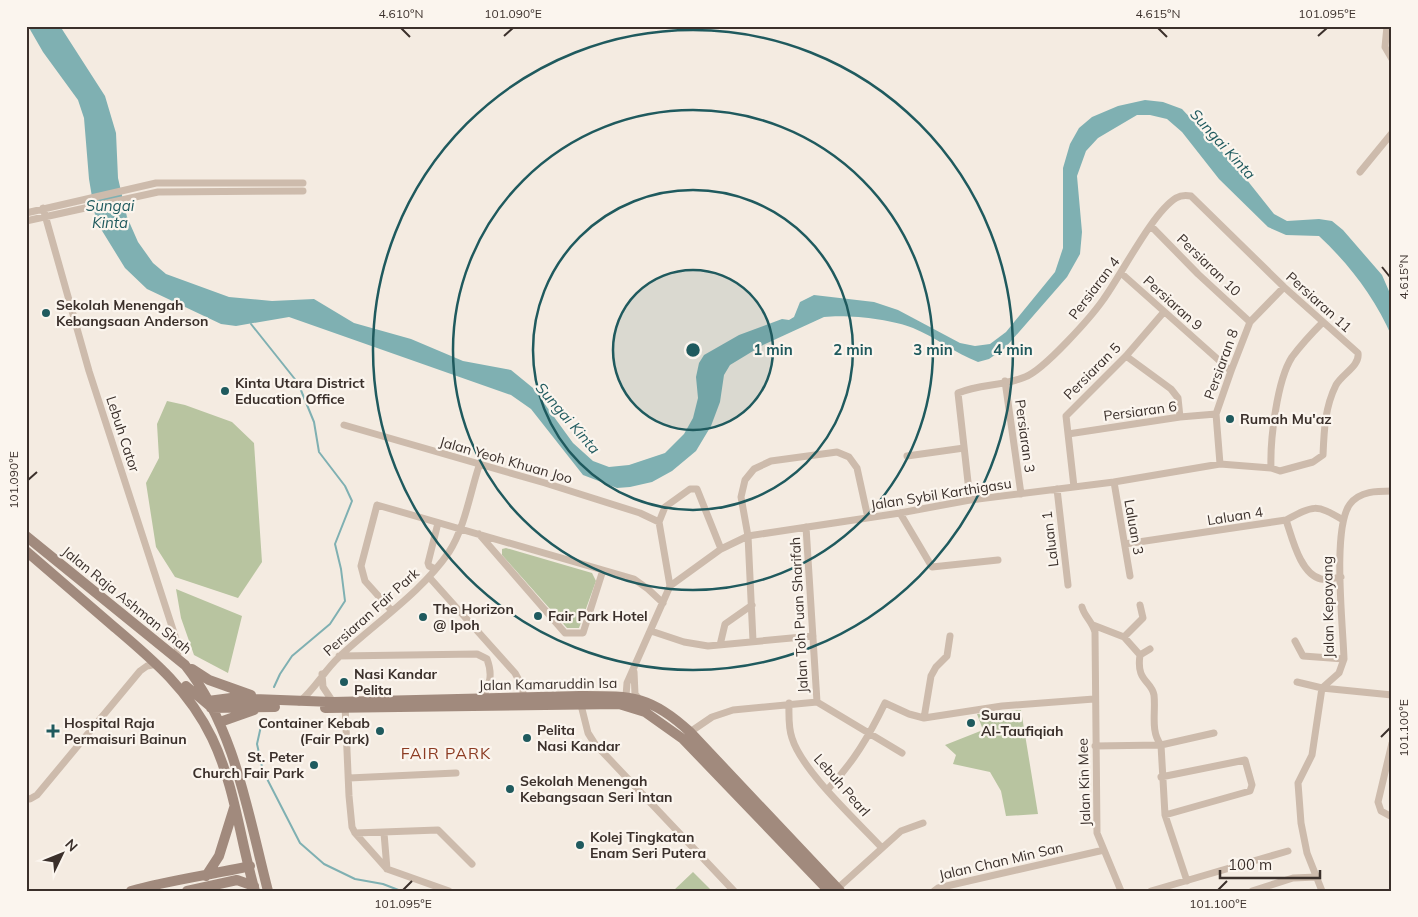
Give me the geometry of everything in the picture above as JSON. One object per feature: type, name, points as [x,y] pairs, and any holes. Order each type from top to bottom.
[{"type":"main road","name":"Jalan Raja Ashman Shah","points":[[26,536],[181,662],[197,681],[220,722],[233,760],[268,891]]},
{"type":"main road","name":"Jalan Raja Ashman Shah","points":[[26,551],[167,672],[182,689],[208,732],[231,790],[257,889]]},
{"type":"main road","points":[[181,662],[209,680],[264,703]]},
{"type":"main road","points":[[167,672],[176,677],[209,705],[207,716],[228,769],[231,790]]},
{"type":"main road","points":[[626,696],[630,702],[642,707],[645,712]]},
{"type":"main road","name":"Jalan Kamaruddin Isa","points":[[209,705],[231,698],[264,703],[345,705],[580,701],[626,696],[639,699],[677,719],[836,890]]},
{"type":"main road","name":"Jalan Kamaruddin Isa","points":[[264,703],[333,702],[345,705],[524,698],[619,704],[645,712],[668,727],[722,777],[836,890]]},
{"type":"main road","points":[[220,722],[264,703]]},
{"type":"main road","points":[[668,727],[690,732]]},
{"type":"main road","points":[[206,876],[219,856],[234,805]]},
{"type":"main road","points":[[131,891],[170,880],[206,876],[250,866]]},
{"type":"main road","points":[[187,891],[237,880],[257,889]]},
{"type":"street","points":[[1386,26],[1385,47],[1392,59]]},
{"type":"street","points":[[1360,172],[1392,133]]},
{"type":"street","points":[[26,213],[44,212],[79,210],[158,192],[303,187],[156,183],[76,201],[44,212],[26,221]]},
{"type":"street","name":"Persiaran 11","points":[[1176,198],[1184,195],[1191,196],[1284,287],[1358,353],[1357,362],[1337,384],[1328,404],[1323,430],[1323,455],[1320,459]]},
{"type":"street","name":"Persiaran 4","points":[[964,448],[957,395],[960,392],[1025,377],[1043,364],[1090,318],[1155,218],[1176,198]]},
{"type":"street","name":"Lebuh Cator","points":[[44,212],[80,342],[177,642],[181,662]]},
{"type":"street","name":"Persiaran 10","points":[[1151,226],[1198,274],[1250,322]]},
{"type":"street","name":"Persiaran 9","points":[[1121,273],[1163,313],[1231,371]]},
{"type":"street","name":"Persiaran 8","points":[[1220,464],[1216,414],[1231,371],[1250,322],[1284,287]]},
{"type":"street","name":"Persiaran 5","points":[[1074,487],[1066,416],[1126,356],[1163,313]]},
{"type":"street","points":[[1271,468],[1273,422],[1291,359],[1323,322]]},
{"type":"street","points":[[1126,356],[1172,389],[1178,398],[1180,417]]},
{"type":"street","name":"Persiaran 3","points":[[1005,381],[1021,494]]},
{"type":"street","name":"Persiaran 6","points":[[1068,434],[1180,417],[1216,414]]},
{"type":"street","name":"Jalan Yeoh Khuan Joo","points":[[344,425],[640,513],[659,522]]},
{"type":"street","points":[[906,456],[964,448],[970,500]]},
{"type":"street","points":[[754,641],[748,536],[741,497],[745,480],[754,469],[771,461],[837,452],[849,457],[857,468],[868,518]]},
{"type":"street","name":"Jalan Sybil Karthigasu","points":[[670,586],[721,549],[748,536],[900,513],[970,500],[1114,482],[1220,464],[1271,468],[1280,471],[1320,459]]},
{"type":"street","name":"Persiaran Fair Park","points":[[299,702],[312,691],[322,673],[429,577],[449,551],[460,529],[479,466]]},
{"type":"street","name":"Laluan 3","points":[[1114,482],[1130,576]]},
{"type":"street","points":[[626,696],[625,687],[634,672],[670,586],[659,522],[665,507],[690,489],[698,489],[721,549]]},
{"type":"street","name":"Laluan 1","points":[[1057,489],[1068,585]]},
{"type":"street","name":"Jalan Kepayang","points":[[1322,688],[1339,673],[1344,659],[1339,542],[1343,520],[1350,505],[1366,493],[1392,491]]},
{"type":"street","points":[[391,610],[365,581],[361,566],[377,505],[634,579],[663,603]]},
{"type":"street","name":"Laluan 4","points":[[1124,544],[1286,520],[1308,508],[1319,507],[1343,520]]},
{"type":"street","points":[[900,513],[932,567],[998,560]]},
{"type":"street","points":[[1286,520],[1306,566],[1315,576],[1324,580],[1341,577]]},
{"type":"street","name":"Persiaran Fair Park","points":[[435,569],[429,566],[428,563],[438,523]]},
{"type":"street","name":"Jalan Toh Puan Sharifah","points":[[806,527],[817,702]]},
{"type":"street","points":[[479,534],[566,633],[582,633],[604,570]]},
{"type":"street","points":[[429,577],[515,673],[522,686],[524,698]]},
{"type":"street","points":[[720,645],[725,624],[752,605]]},
{"type":"street","points":[[1124,637],[1143,618],[1140,605]]},
{"type":"street","points":[[1082,607],[1093,625],[1124,637],[1140,655],[1141,675],[1154,692],[1155,738],[1161,745],[1165,815],[1187,881]]},
{"type":"street","name":"Jalan Kin Mee","points":[[1093,625],[1098,833],[1121,891]]},
{"type":"street","points":[[651,631],[684,642],[708,646],[813,636]]},
{"type":"street","points":[[924,718],[931,676],[947,656],[950,636]]},
{"type":"street","points":[[1295,641],[1303,656],[1344,659]]},
{"type":"street","points":[[1140,655],[1150,649]]},
{"type":"street","points":[[340,656],[477,654],[487,659],[491,670],[490,682],[482,699]]},
{"type":"street","points":[[26,798],[30,799],[37,795],[140,671],[147,666],[157,664]]},
{"type":"street","points":[[634,672],[635,694],[639,699]]},
{"type":"street","name":"Persiaran Fair Park","points":[[322,673],[323,687],[333,702]]},
{"type":"street","points":[[1298,682],[1322,688],[1392,696]]},
{"type":"street","points":[[1322,688],[1312,755],[1298,782],[1301,823],[1308,853],[1322,891]]},
{"type":"street","points":[[828,789],[848,768],[870,734],[885,703],[909,714],[924,718],[1002,706],[1094,699]]},
{"type":"street","points":[[580,701],[588,733],[595,744],[734,891]]},
{"type":"street","points":[[690,732],[712,717],[733,710],[789,703],[817,702],[902,754]]},
{"type":"street","name":"Lebuh Pearl","points":[[789,703],[790,729],[796,748],[811,771],[882,848]]},
{"type":"street","points":[[345,705],[352,820],[355,833],[388,869],[449,891]]},
{"type":"street","points":[[1095,746],[1161,745],[1214,733]]},
{"type":"street","points":[[1389,816],[1381,811],[1378,802],[1392,743]]},
{"type":"street","points":[[1162,777],[1245,760],[1252,785],[1250,791],[1165,815]]},
{"type":"street","points":[[349,778],[456,773]]},
{"type":"street","points":[[836,890],[901,831],[923,822]]},
{"type":"street","points":[[355,833],[438,830],[472,864]]},
{"type":"street","points":[[384,833],[388,869]]},
{"type":"street","name":"Jalan Chan Min San","points":[[934,891],[938,888],[1104,850]]},
{"type":"street","points":[[1151,891],[1288,851]]},
{"type":"street","points":[[1252,891],[1293,878],[1317,877]]},
{"type":"green space","points":[[167,401],[185,405],[232,422],[254,443],[262,562],[238,598],[175,577],[156,547],[146,483],[159,458],[157,424]]},
{"type":"green space","points":[[506,548],[592,573],[596,581],[579,628],[567,628],[502,555],[502,549]]},
{"type":"green space","points":[[176,589],[242,616],[228,673],[194,655],[181,618]]},
{"type":"green space","points":[[1021,710],[1038,814],[1006,816],[1001,791],[990,772],[953,764],[956,755],[945,745],[983,730],[977,714]]},
{"type":"green space","points":[[693,872],[712,891],[673,891]]},
{"type":"water","name":"Sungai Kinta","points":[[28,26],[60,26],[105,96],[116,133],[118,178],[127,217],[138,242],[153,263],[166,274],[229,297],[272,301],[314,299],[354,323],[411,339],[463,361],[511,370],[533,388],[573,443],[593,461],[609,467],[629,465],[665,453],[684,434],[693,418],[698,398],[696,377],[699,363],[704,355],[739,335],[782,319],[789,320],[794,317],[800,302],[814,295],[874,302],[898,310],[960,343],[975,346],[990,344],[1006,332],[1055,272],[1063,248],[1063,168],[1070,144],[1079,128],[1092,117],[1118,106],[1145,100],[1163,102],[1182,109],[1239,170],[1274,214],[1287,221],[1319,219],[1332,221],[1343,230],[1382,275],[1392,298],[1392,337],[1378,309],[1361,283],[1319,236],[1286,235],[1268,227],[1219,179],[1182,132],[1167,119],[1150,115],[1137,115],[1098,138],[1086,151],[1077,176],[1082,232],[1080,254],[1067,277],[1005,348],[989,359],[978,362],[904,325],[869,318],[824,317],[763,345],[730,365],[724,375],[720,402],[711,426],[696,451],[672,471],[652,482],[617,488],[583,475],[531,409],[511,395],[289,317],[236,326],[221,324],[147,289],[125,268],[96,221],[89,179],[84,118],[78,100],[43,52]]},
{"type":"waterway","points":[[251,324],[298,383],[314,422],[319,452],[345,486],[352,501],[335,544],[341,569],[345,601],[330,624],[292,656],[274,687]]},
{"type":"waterway","points":[[263,717],[257,744],[263,771],[300,843],[324,864],[355,879],[383,884],[401,891]]},
{"type":"place","name":"Sekolah Menengah Kebangsaan Anderson","points":[[46,313]]},
{"type":"place","name":"Kinta Utara District Education Office","points":[[225,391]]},
{"type":"place","name":"Rumah Mu'az","points":[[1230,419]]},
{"type":"place","name":"Fair Park Hotel","points":[[538,616]]},
{"type":"place","name":"The Horizon @ Ipoh","points":[[423,617]]},
{"type":"place","name":"Nasi Kandar Pelita","points":[[344,682]]},
{"type":"place","name":"Surau Al-Taufiqiah","points":[[971,723]]},
{"type":"place","name":"Hospital Raja Permaisuri Bainun","points":[[53,731]]},
{"type":"place","name":"Container Kebab (Fair Park)","points":[[380,731]]},
{"type":"place","name":"Pelita Nasi Kandar","points":[[527,738]]},
{"type":"place","name":"St. Peter Church Fair Park","points":[[314,765]]},
{"type":"place","name":"Sekolah Menengah Kebangsaan Seri Intan","points":[[510,789]]},
{"type":"place","name":"Kolej Tingkatan Enam Seri Putera","points":[[580,845]]},
{"type":"district","name":"FAIR PARK","points":[[446,753]]}]
